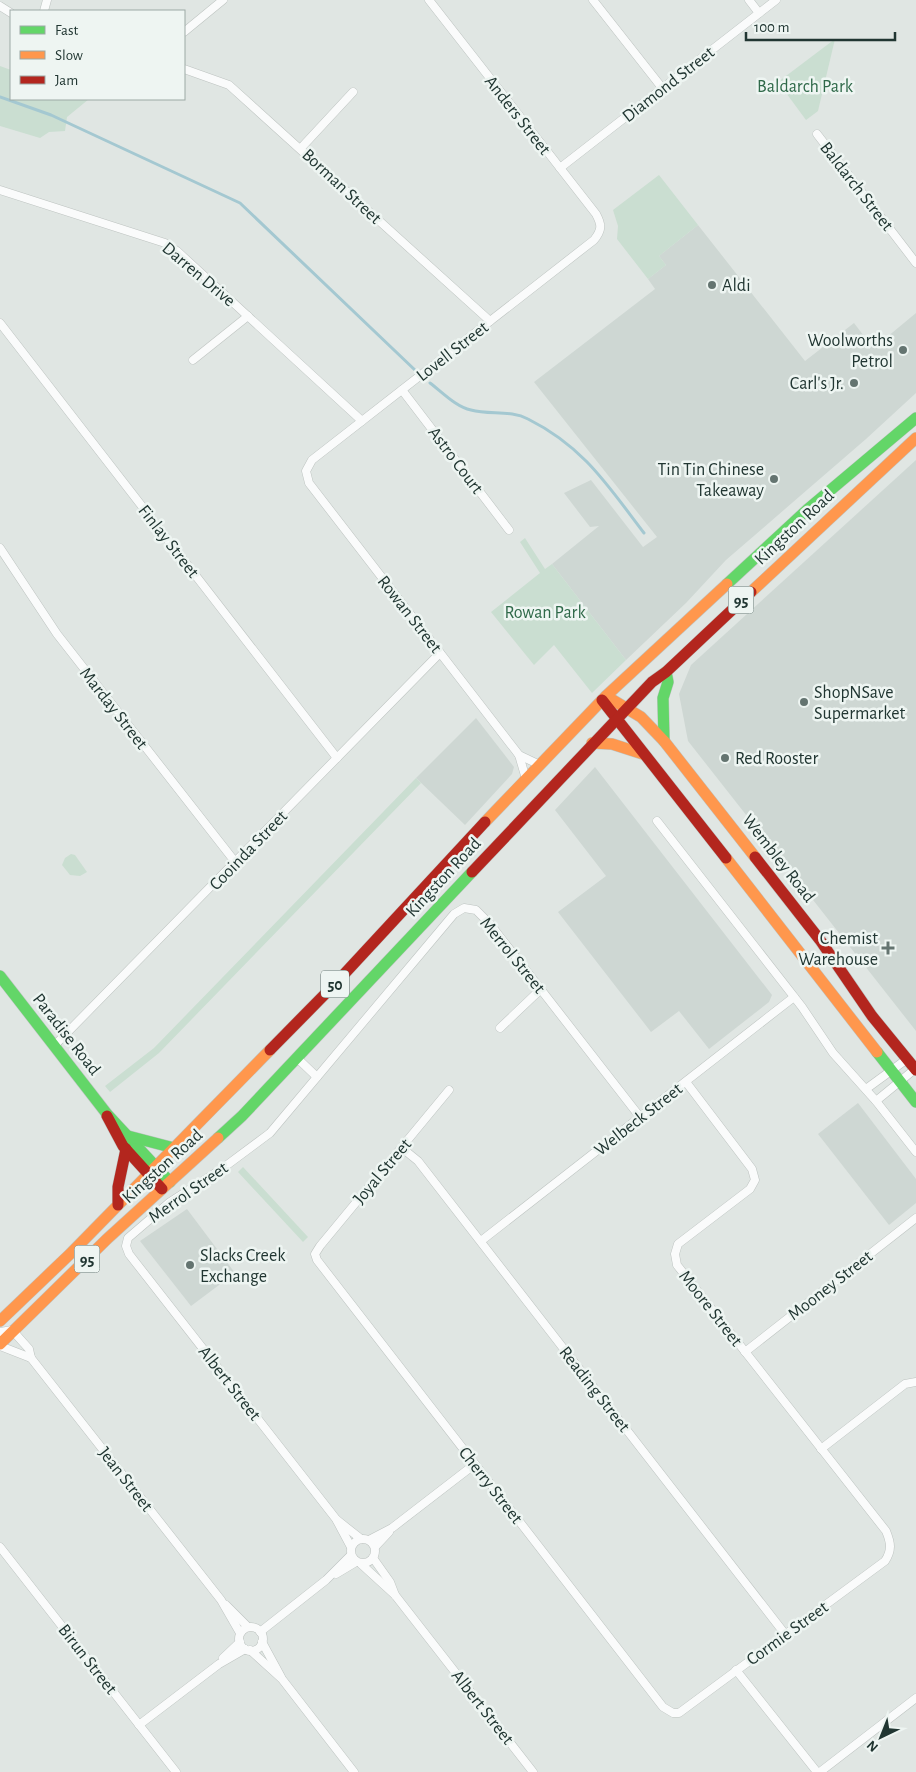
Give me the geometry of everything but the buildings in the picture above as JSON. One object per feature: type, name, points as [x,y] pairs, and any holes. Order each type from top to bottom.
[{"type":"main road","name":"Kingston Road","points":[[3,1315],[152,1171],[357,961],[604,698],[808,509],[916,418]]},
{"type":"main road","name":"Kingston Road","points":[[0,1345],[107,1239],[229,1129],[592,743],[652,682],[666,672],[916,438]]},
{"type":"main road","points":[[664,741],[663,698],[668,682],[666,672]]},
{"type":"main road","name":"Wembley Road","points":[[604,698],[626,708],[648,722],[664,741],[820,940],[868,1010],[916,1070]]},
{"type":"main road","points":[[604,698],[616,719],[643,754],[916,1102]]},
{"type":"main road","points":[[592,743],[612,744],[643,754]]},
{"type":"main road","name":"Paradise Road","points":[[0,976],[107,1114],[128,1136],[152,1171]]},
{"type":"main road","name":"Paradise Road","points":[[107,1114],[111,1128],[126,1149],[166,1185]]},
{"type":"main road","points":[[128,1136],[141,1138],[156,1145],[174,1148]]},
{"type":"main road","points":[[118,1205],[118,1187],[126,1149]]},
{"type":"street","points":[[185,31],[223,0]]},
{"type":"street","name":"Anders Street","points":[[429,0],[596,214],[602,224],[600,232]]},
{"type":"street","points":[[593,0],[663,89]]},
{"type":"street","points":[[749,0],[759,13]]},
{"type":"street","name":"Diamond Street","points":[[560,168],[776,0]]},
{"type":"street","name":"Borman Street","points":[[185,69],[229,85],[301,148],[490,321]]},
{"type":"street","points":[[301,148],[353,92]]},
{"type":"street","name":"Baldarch Street","points":[[817,134],[916,262]]},
{"type":"street","name":"Darren Drive","points":[[0,190],[165,243],[362,421]]},
{"type":"street","name":"Lovell Street","points":[[306,471],[312,460],[594,240],[600,232]]},
{"type":"street","points":[[193,360],[248,316]]},
{"type":"street","name":"Finlay Street","points":[[0,323],[337,758]]},
{"type":"street","name":"Astro Court","points":[[402,390],[509,530]]},
{"type":"street","name":"Rowan Street","points":[[306,471],[309,483],[519,755],[526,779]]},
{"type":"street","name":"Marday Street","points":[[0,548],[57,634],[236,863]]},
{"type":"street","name":"Cooinda Street","points":[[54,1046],[236,863],[440,653]]},
{"type":"street","name":"Rowan Street","points":[[519,755],[540,765]]},
{"type":"street","points":[[657,821],[794,997],[833,1053],[866,1089],[916,1152]]},
{"type":"street","name":"Merrol Street","points":[[126,1246],[132,1234],[157,1211],[265,1138],[452,917],[461,909],[472,908],[480,913],[542,989],[640,1117]]},
{"type":"street","points":[[500,1028],[542,989]]},
{"type":"street","name":"Welbeck Street","points":[[481,1241],[794,997]]},
{"type":"street","points":[[297,1058],[317,1077]]},
{"type":"street","points":[[866,1089],[907,1059]]},
{"type":"street","name":"Wembley Road","points":[[876,1101],[899,1081],[916,1070]]},
{"type":"street","name":"Moore Street","points":[[686,1082],[752,1169],[755,1180],[750,1189],[678,1244],[675,1254],[678,1266],[886,1531],[891,1544]]},
{"type":"street","name":"Joyal Street","points":[[315,1254],[449,1090]]},
{"type":"street","name":"Reading Street","points":[[402,1148],[418,1161],[785,1634]]},
{"type":"street","name":"Mooney Street","points":[[745,1352],[916,1218]]},
{"type":"street","name":"Albert Street","points":[[126,1246],[129,1254],[336,1519],[355,1557],[395,1595],[533,1772]]},
{"type":"street","name":"Cherry Street","points":[[315,1254],[320,1265],[663,1707],[673,1713]]},
{"type":"street","points":[[0,1332],[7,1329],[14,1331]]},
{"type":"street","name":"Jean Street","points":[[14,1331],[29,1348],[31,1358],[220,1600],[240,1633]]},
{"type":"street","points":[[0,1345],[31,1358]]},
{"type":"street","points":[[821,1450],[905,1384],[916,1382]]},
{"type":"street","points":[[355,1557],[368,1562],[373,1558],[375,1547],[392,1528],[475,1464]]},
{"type":"street","name":"Albert Street","points":[[336,1519],[365,1540]]},
{"type":"street","points":[[355,1557],[355,1542],[365,1540],[392,1528]]},
{"type":"street","points":[[365,1540],[375,1547]]},
{"type":"street","name":"Cormie Street","points":[[673,1713],[679,1713],[687,1709],[736,1670],[885,1561],[891,1544]]},
{"type":"street","name":"Birun Street","points":[[0,1547],[176,1772]]},
{"type":"street","points":[[260,1632],[355,1557]]},
{"type":"street","name":"Albert Street","points":[[373,1558],[390,1582],[395,1595]]},
{"type":"street","name":"Jean Street","points":[[220,1600],[248,1627]]},
{"type":"street","points":[[260,1632],[248,1627],[240,1633],[245,1647],[282,1679]]},
{"type":"street","points":[[260,1632],[262,1642],[282,1679],[354,1772]]},
{"type":"street","points":[[139,1725],[219,1664],[245,1647],[258,1648],[262,1642]]},
{"type":"street","points":[[736,1670],[818,1772],[916,1698]]},
{"type":"shaded area","points":[[698,225],[805,361],[854,323],[867,340],[881,342],[916,313],[916,393],[866,439],[726,560],[686,603],[626,660],[552,564],[599,526],[590,527],[564,493],[591,480],[643,547],[657,537],[534,382],[655,289],[648,279],[666,265],[659,256]]},
{"type":"shaded area","points":[[916,460],[916,1031],[688,741],[679,694],[691,665]]},
{"type":"shaded area","points":[[476,718],[514,767],[512,774],[465,825],[416,778]]},
{"type":"shaded area","points":[[595,767],[772,995],[769,1002],[709,1049],[679,1011],[651,1032],[558,912],[606,876],[555,810]]},
{"type":"shaded area","points":[[858,1103],[916,1179],[916,1203],[889,1225],[818,1134]]},
{"type":"shaded area","name":"Slacks Creek Exchange","points":[[187,1209],[235,1273],[191,1306],[140,1241]]},
{"type":"green space","name":"Baldarch Park","points":[[835,39],[818,111],[806,120],[778,82]]},
{"type":"green space","points":[[0,66],[10,70],[10,100],[88,100],[67,117],[65,131],[49,132],[40,138],[0,126]]},
{"type":"green space","points":[[659,175],[698,225],[659,256],[666,265],[648,279],[617,239],[618,226],[613,210]]},
{"type":"green space","name":"Rowan Park","points":[[525,538],[545,569],[552,564],[626,660],[592,693],[554,645],[534,665],[491,612],[540,573],[520,542]]},
{"type":"green space","points":[[416,778],[421,783],[159,1053],[110,1092],[105,1086],[154,1048]]},
{"type":"green space","points":[[71,854],[75,855],[87,872],[80,876],[70,875],[62,865],[65,858]]},
{"type":"green space","points":[[243,1167],[308,1237],[303,1242],[238,1172]]},
{"type":"waterway","points":[[0,97],[51,115],[240,203],[416,371]]},
{"type":"waterway","points":[[430,383],[455,403],[465,408],[515,414],[548,430],[565,442],[594,469],[644,533]]},
{"type":"traffic: fast","points":[[727,584],[808,509],[916,418]]},
{"type":"traffic: fast","points":[[664,741],[663,698],[668,682],[666,672]]},
{"type":"traffic: fast","points":[[218,1138],[242,1116],[472,872]]},
{"type":"traffic: fast","points":[[0,976],[107,1114],[170,1182]]},
{"type":"traffic: fast","points":[[877,1052],[916,1102]]},
{"type":"traffic: fast","points":[[128,1136],[174,1148]]},
{"type":"traffic: slow","points":[[751,592],[916,438]]},
{"type":"traffic: slow","points":[[485,822],[606,696],[727,584]]},
{"type":"traffic: slow","points":[[606,696],[641,717],[664,741],[755,857]]},
{"type":"traffic: slow","points":[[592,743],[612,744],[643,754]]},
{"type":"traffic: slow","points":[[726,858],[877,1052]]},
{"type":"traffic: slow","points":[[0,1321],[70,1254],[270,1050]]},
{"type":"traffic: slow","points":[[0,1344],[107,1239],[218,1138]]},
{"type":"traffic: jam","points":[[472,872],[652,682],[666,672],[751,592]]},
{"type":"traffic: jam","points":[[602,700],[726,858]]},
{"type":"traffic: jam","points":[[270,1050],[334,985],[485,822]]},
{"type":"traffic: jam","points":[[755,857],[820,940],[872,1016],[916,1070]]},
{"type":"traffic: jam","points":[[107,1116],[123,1146],[162,1189]]},
{"type":"traffic: jam","points":[[118,1205],[118,1187],[126,1149]]},
{"type":"place","name":"Aldi","points":[[712,285]]},
{"type":"place","name":"Woolworths Petrol","points":[[903,350]]},
{"type":"place","name":"Carl's Jr.","points":[[854,383]]},
{"type":"place","name":"Tin Tin Chinese Takeaway","points":[[774,479]]},
{"type":"place","name":"ShopNSave Supermarket","points":[[804,702]]},
{"type":"place","name":"Red Rooster","points":[[725,758]]},
{"type":"place","name":"Chemist Warehouse","points":[[888,948]]},
{"type":"place","name":"Slacks Creek Exchange","points":[[190,1265]]}]
